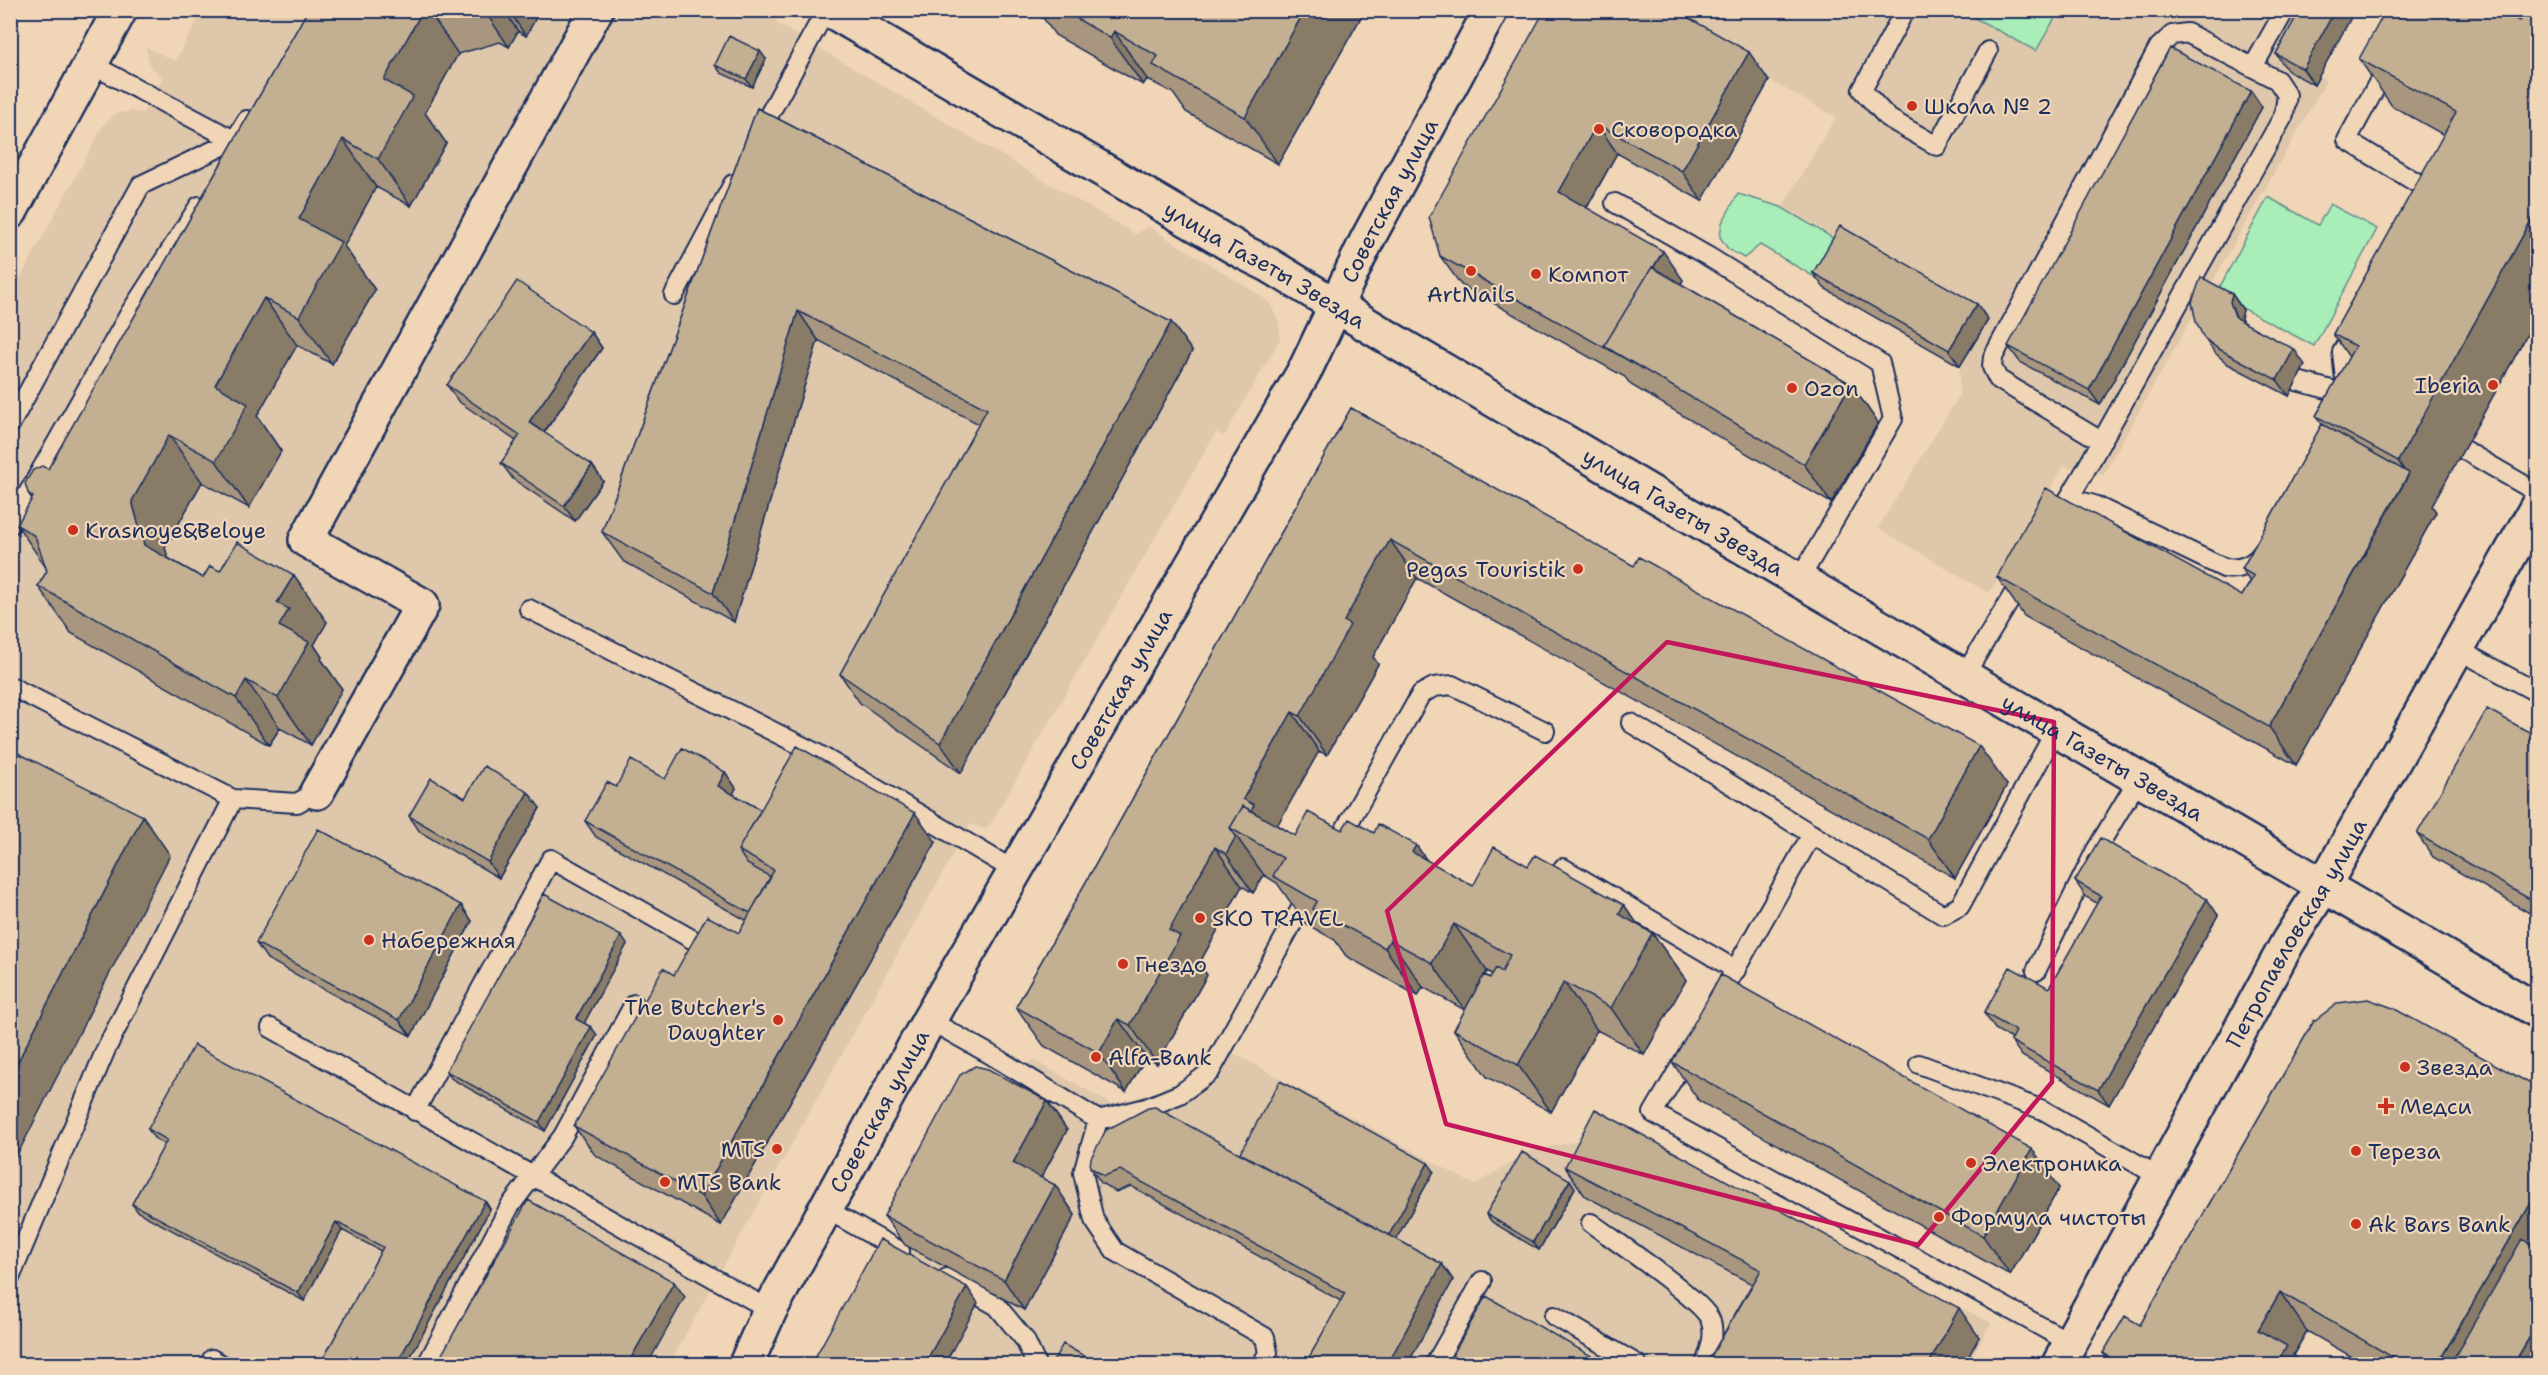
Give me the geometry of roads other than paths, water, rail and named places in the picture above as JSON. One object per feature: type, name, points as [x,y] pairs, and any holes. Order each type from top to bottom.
[{"type":"street","points":[[10,212],[120,10]]},
{"type":"street","points":[[316,792],[422,605],[306,540],[596,10]]},
{"type":"street","name":"улица Газеты Звезда","points":[[828,10],[1336,305],[1799,580],[2538,1011]]},
{"type":"street","name":"Советская улица","points":[[747,1365],[770,1310],[929,1020],[1306,368],[1367,240],[1491,10]]},
{"type":"street","name":"Петропавловская улица","points":[[2065,1354],[2288,942],[2323,887],[2538,505]]},
{"type":"lane","points":[[752,147],[828,10]]},
{"type":"lane","points":[[1905,10],[1862,90],[1888,118],[1936,146],[1988,51]]},
{"type":"lane","points":[[2253,67],[2285,10]]},
{"type":"lane","points":[[2047,536],[2102,441],[2284,115],[2287,95],[2277,80],[2187,33],[2172,35],[2159,46],[1993,357],[1992,368],[1998,379],[2102,441]]},
{"type":"lane","points":[[2396,50],[2347,140],[2427,189],[2411,219]]},
{"type":"lane","points":[[91,64],[255,151]]},
{"type":"lane","points":[[220,167],[258,100]]},
{"type":"lane","points":[[10,425],[141,185],[235,140]]},
{"type":"lane","points":[[674,295],[741,168]]},
{"type":"lane","points":[[10,525],[130,313],[206,195]]},
{"type":"lane","points":[[1615,203],[1709,257],[1880,363],[1893,419],[1799,580]]},
{"type":"lane","points":[[2346,393],[2342,352],[2364,312]]},
{"type":"lane","points":[[2297,381],[2373,402]]},
{"type":"lane","points":[[2464,450],[2538,493]]},
{"type":"lane","points":[[2069,498],[2094,505],[2224,568],[2236,569],[2249,565],[2260,556],[2271,537]]},
{"type":"lane","points":[[1964,676],[2031,565]]},
{"type":"lane","points":[[529,609],[816,753],[1015,871]]},
{"type":"lane","points":[[2457,649],[2538,693]]},
{"type":"lane","points":[[1328,858],[1421,694],[1427,690],[1452,685],[1545,731]]},
{"type":"lane","points":[[10,686],[233,798],[297,803],[316,792]]},
{"type":"lane","points":[[1630,723],[1943,915],[1960,906],[2056,730]]},
{"type":"lane","points":[[2036,971],[2096,850],[2139,778]]},
{"type":"lane","points":[[10,1278],[106,1049],[233,798]]},
{"type":"lane","points":[[1712,1011],[1812,834]]},
{"type":"lane","points":[[416,1111],[551,860],[704,946]]},
{"type":"lane","points":[[1563,868],[1736,970]]},
{"type":"lane","points":[[929,1020],[1098,1120],[1146,1108],[1171,1097],[1210,1072],[1306,899]]},
{"type":"lane","points":[[427,1365],[510,1206],[563,1137],[634,1004]]},
{"type":"lane","points":[[271,1028],[770,1310]]},
{"type":"lane","points":[[1700,1031],[1653,1113],[2065,1354]]},
{"type":"lane","points":[[1919,1064],[2043,1110],[2160,1177]]},
{"type":"lane","points":[[1098,1120],[1083,1173],[1094,1220],[1115,1251],[1265,1337],[1268,1353],[1262,1365]]},
{"type":"lane","points":[[826,1209],[916,1260]]},
{"type":"lane","points":[[1591,1223],[1695,1301],[1710,1320],[1713,1341],[1705,1365]]},
{"type":"lane","points":[[937,1272],[997,1306],[1025,1340],[1036,1365]]},
{"type":"lane","points":[[1435,1365],[1482,1281]]},
{"type":"lane","points":[[1554,1316],[1637,1365]]},
{"type":"place","name":"Школа № 2","points":[[1912,106]]},
{"type":"place","name":"Сковородка","points":[[1599,129]]},
{"type":"place","name":"ArtNails","points":[[1471,271]]},
{"type":"place","name":"Компот","points":[[1536,274]]},
{"type":"place","name":"Iberia","points":[[2493,385]]},
{"type":"place","name":"Ozon","points":[[1792,388]]},
{"type":"place","name":"Krasnoye&Beloye","points":[[73,530]]},
{"type":"place","name":"Pegas Touristik","points":[[1578,569]]},
{"type":"place","name":"SKO TRAVEL","points":[[1200,918]]},
{"type":"place","name":"Набережная","points":[[369,940]]},
{"type":"place","name":"Гнездо","points":[[1123,964]]},
{"type":"place","name":"The Butcher's Daughter","points":[[778,1020]]},
{"type":"place","name":"Alfa-Bank","points":[[1096,1057]]},
{"type":"place","name":"Звезда","points":[[2405,1067]]},
{"type":"place","name":"Медси","points":[[2386,1106]]},
{"type":"place","name":"MTS","points":[[777,1149]]},
{"type":"place","name":"Тереза","points":[[2356,1151]]},
{"type":"place","name":"Электроника","points":[[1971,1163]]},
{"type":"place","name":"MTS Bank","points":[[665,1182]]},
{"type":"place","name":"Формула чистоты","points":[[1939,1217]]},
{"type":"place","name":"Ak Bars Bank","points":[[2356,1224]]}]
